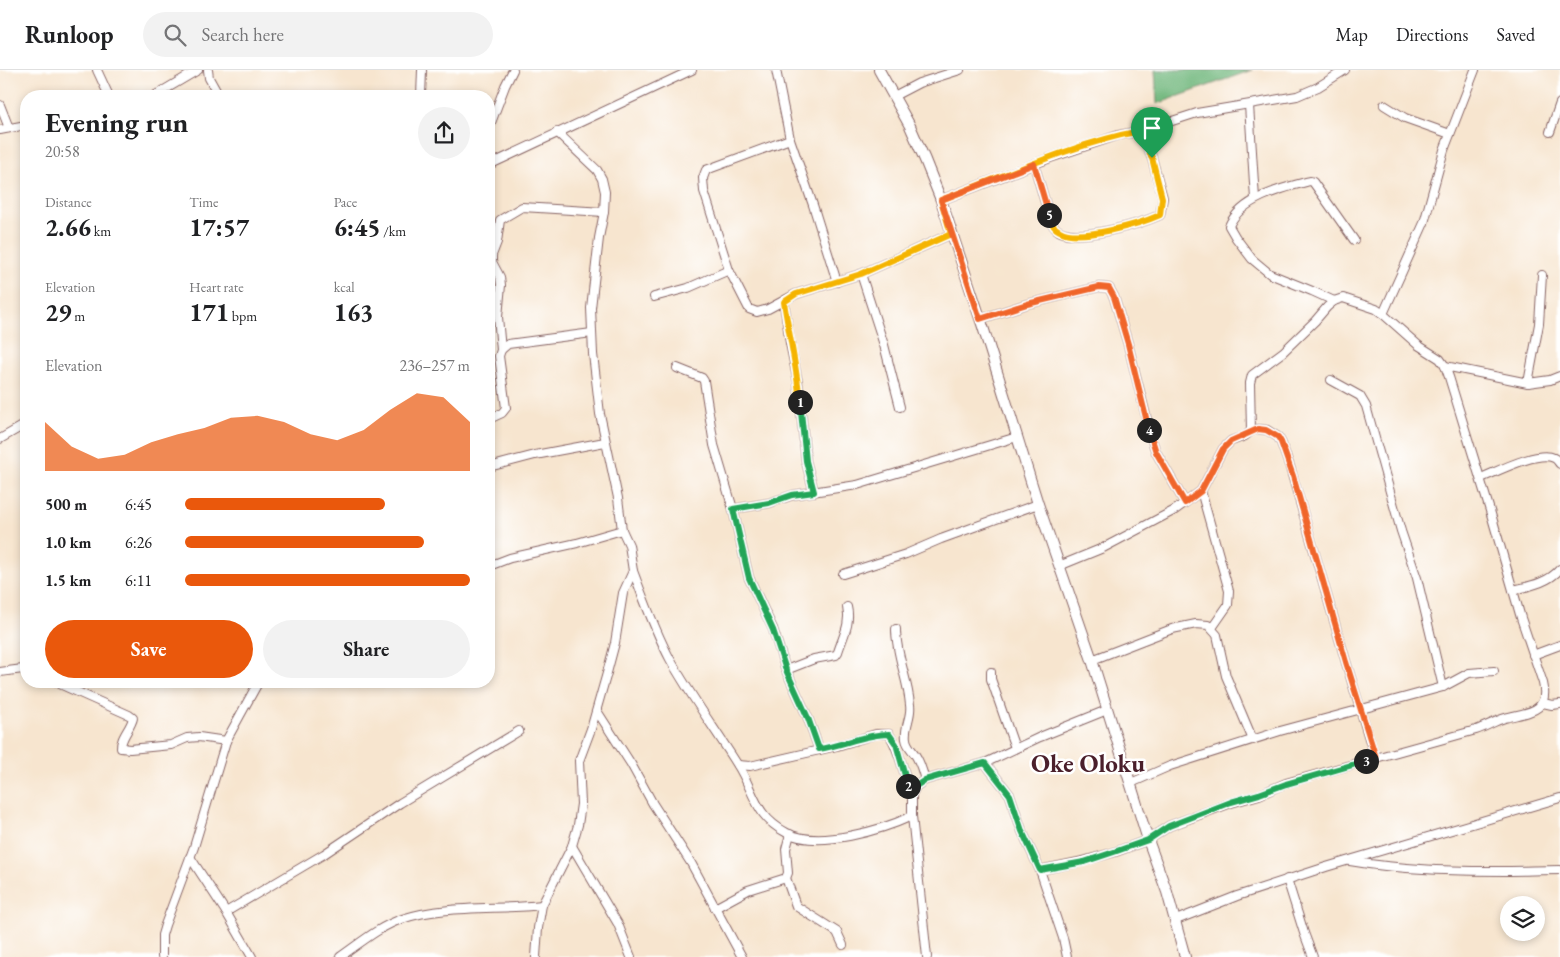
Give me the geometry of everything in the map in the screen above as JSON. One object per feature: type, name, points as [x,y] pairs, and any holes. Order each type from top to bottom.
[{"type":"street","points":[[97,70],[106,90]]},
{"type":"street","points":[[164,90],[198,70]]},
{"type":"street","points":[[208,70],[209,78],[216,90]]},
{"type":"street","points":[[422,70],[422,90]]},
{"type":"street","points":[[495,112],[513,70]]},
{"type":"street","points":[[495,162],[692,70]]},
{"type":"street","points":[[776,70],[790,139],[837,282]]},
{"type":"street","points":[[879,70],[926,160],[941,200],[1016,437],[1092,660],[1148,840],[1176,920],[1185,957]]},
{"type":"street","points":[[894,96],[919,83],[960,70]]},
{"type":"street","points":[[941,200],[1119,134],[1140,131],[1197,113],[1298,96],[1318,87],[1345,70]]},
{"type":"street","points":[[1383,314],[1424,222],[1430,196],[1450,134],[1475,70]]},
{"type":"street","points":[[1550,132],[1560,103]]},
{"type":"street","points":[[0,105],[9,128]]},
{"type":"street","points":[[1249,105],[1255,199]]},
{"type":"street","points":[[1384,105],[1405,118],[1450,134]]},
{"type":"street","points":[[0,130],[20,126]]},
{"type":"street","points":[[1034,164],[1053,227],[1060,232],[1087,235],[1146,221],[1160,215],[1162,198],[1152,158],[1140,131]]},
{"type":"street","points":[[558,132],[597,170],[602,179],[605,192],[591,308],[598,397],[605,442],[618,498],[622,530],[629,545],[633,571],[669,658],[738,766],[763,814],[774,825],[790,834],[824,839],[840,838],[895,824],[912,816]]},
{"type":"street","points":[[790,139],[706,170],[703,178],[704,191],[729,270],[749,309],[757,312],[784,302],[796,294],[861,274],[951,234]]},
{"type":"street","points":[[1334,301],[1270,274],[1252,259],[1236,238],[1230,226],[1232,219],[1255,199],[1310,181],[1313,182],[1354,240]]},
{"type":"street","points":[[495,247],[500,220],[522,207],[604,212]]},
{"type":"street","points":[[495,268],[500,277],[501,285],[498,317],[501,350],[499,356],[506,408],[502,413],[495,416]]},
{"type":"street","points":[[654,297],[688,288],[729,270]]},
{"type":"street","points":[[861,274],[884,345],[900,407]]},
{"type":"street","points":[[1528,383],[1539,324],[1542,275]]},
{"type":"street","points":[[980,319],[1027,304],[1099,287],[1109,288],[1114,297],[1128,344],[1156,452],[1185,503]]},
{"type":"street","points":[[1040,870],[1084,862],[1148,840],[1169,826],[1231,802],[1286,784],[1476,730],[1502,719],[1533,711],[1543,703],[1545,693],[1445,366],[1440,359],[1418,345],[1376,309],[1343,298],[1334,301],[1283,352],[1252,375],[1250,383],[1251,431]]},
{"type":"street","points":[[784,302],[798,382],[806,461],[814,492]]},
{"type":"street","points":[[501,350],[508,344],[592,333]]},
{"type":"street","points":[[1445,366],[1528,383],[1550,380],[1560,376]]},
{"type":"street","points":[[677,368],[702,378],[704,382],[714,445],[733,509],[749,578],[773,630],[786,670],[808,718],[819,749]]},
{"type":"street","points":[[1331,380],[1360,396],[1366,406],[1401,531],[1415,571],[1443,687]]},
{"type":"street","points":[[1,436],[20,427]]},
{"type":"street","points":[[1060,566],[1103,548],[1185,503],[1201,491],[1223,449],[1231,441],[1258,429],[1273,433],[1281,442],[1293,476],[1376,758]]},
{"type":"street","points":[[733,509],[769,503],[792,495],[857,484],[1016,437]]},
{"type":"street","points":[[495,465],[535,455],[605,442]]},
{"type":"street","points":[[1480,478],[1532,459],[1543,457],[1554,458],[1560,464]]},
{"type":"street","points":[[1201,491],[1229,591],[1228,605],[1212,628]]},
{"type":"street","points":[[844,574],[906,554],[1038,504]]},
{"type":"street","points":[[495,564],[510,558],[577,544],[622,530]]},
{"type":"street","points":[[1513,590],[1539,584],[1560,569]]},
{"type":"street","points":[[536,957],[542,905],[572,846],[582,804],[579,761],[597,711],[614,643],[623,593],[633,571]]},
{"type":"street","points":[[786,670],[814,659],[836,655],[848,629],[849,614],[847,607]]},
{"type":"street","points":[[1092,660],[1172,629],[1204,624],[1212,628],[1217,635],[1226,676],[1253,740]]},
{"type":"street","points":[[896,629],[900,665],[911,710],[905,732],[906,739],[908,746],[917,757],[925,780]]},
{"type":"street","points":[[1533,655],[1560,644]]},
{"type":"street","points":[[0,672],[20,670]]},
{"type":"street","points":[[1131,783],[1170,766],[1280,731],[1443,687],[1469,672],[1494,671]]},
{"type":"street","points":[[991,672],[991,679],[1015,748]]},
{"type":"street","points":[[69,688],[133,718],[132,725],[120,744],[121,748],[130,749],[171,745],[187,738],[199,737],[226,741]]},
{"type":"street","points":[[162,957],[162,935],[190,857],[226,741],[255,688]]},
{"type":"street","points":[[1543,703],[1560,704]]},
{"type":"street","points":[[912,794],[916,786],[925,780],[985,763],[1015,748],[1107,710]]},
{"type":"street","points":[[597,711],[631,764],[652,804],[690,863],[742,957]]},
{"type":"street","points":[[226,912],[324,854],[400,803],[519,731]]},
{"type":"street","points":[[738,766],[750,766],[838,746],[876,734],[889,734],[896,744],[912,794],[912,816],[927,957]]},
{"type":"street","points":[[985,763],[1010,795],[1022,831],[1040,870],[1063,938],[1067,957]]},
{"type":"street","points":[[1176,920],[1287,879],[1560,798]]},
{"type":"street","points":[[790,834],[786,850],[788,873],[786,878],[796,906],[837,932],[843,945]]},
{"type":"street","points":[[572,846],[618,924],[631,957]]},
{"type":"street","points":[[190,857],[226,912],[252,957]]},
{"type":"street","points":[[1347,860],[1379,866],[1412,868],[1508,871],[1560,870]]},
{"type":"street","points":[[716,908],[748,890],[786,878]]},
{"type":"street","points":[[1287,879],[1313,957]]},
{"type":"street","points":[[340,957],[382,929],[402,919],[436,912],[542,905]]},
{"type":"green space","points":[[1155,70],[1252,70],[1157,104]]},
{"type":"district","name":"Oke Oloku","points":[[1088,763]]},
{"type":"route","points":[[1152,158],[1140,131],[1119,134],[1087,145],[1018,170],[941,200],[951,234],[861,274],[796,294],[784,302],[798,382],[806,461],[814,492],[792,495],[769,503],[733,509],[749,578],[773,630],[786,670],[808,718],[819,749],[838,746],[876,734],[889,734],[896,744],[912,794],[916,786],[925,780],[985,763],[1010,795],[1022,831],[1040,870],[1084,862],[1148,840],[1169,826],[1231,802],[1376,758],[1328,601],[1293,476],[1278,437],[1266,430],[1258,429],[1231,441],[1218,456],[1201,491],[1185,503],[1156,452],[1128,344],[1114,297],[1109,288],[1099,287],[1027,304],[980,319],[941,200],[984,184],[1018,170],[1034,164],[1043,192],[1050,219],[1053,227],[1060,232],[1087,235],[1146,221],[1160,215],[1162,198],[1152,158]]}]
